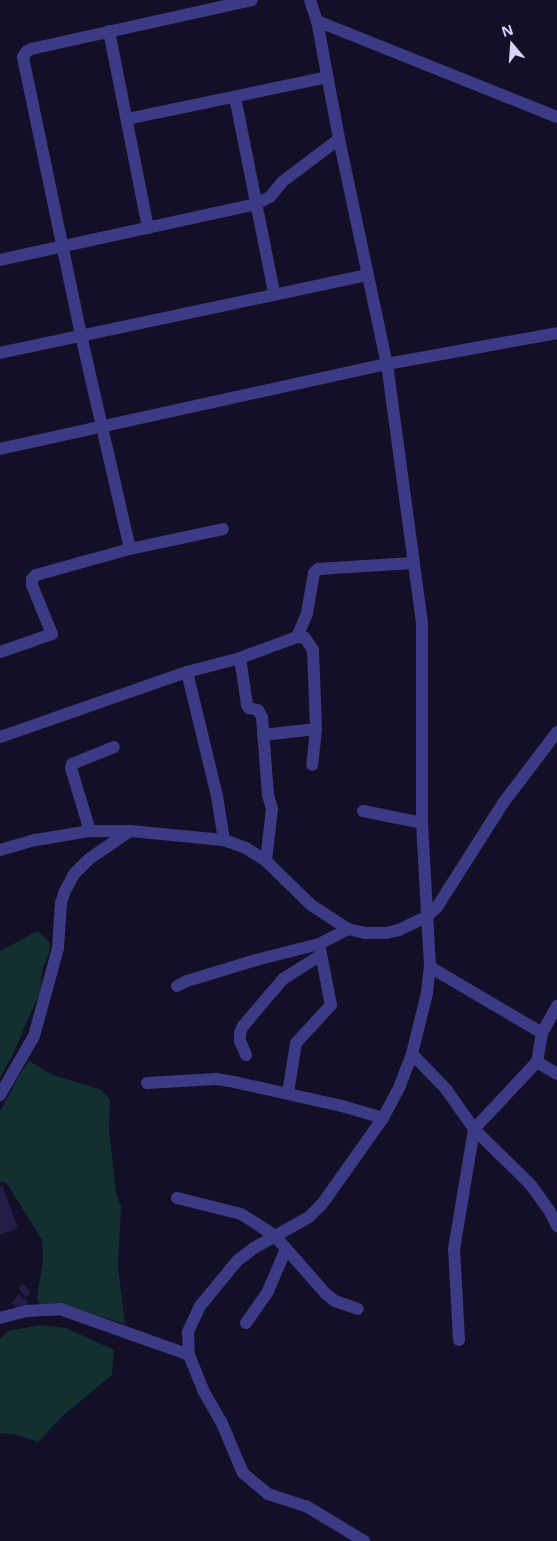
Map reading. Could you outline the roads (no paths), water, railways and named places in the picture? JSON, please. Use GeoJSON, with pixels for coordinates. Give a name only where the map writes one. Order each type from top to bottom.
{"type":"FeatureCollection","features":[{"type":"Feature","properties":{"kind":"street"},"geometry":{"type":"LineString","coordinates":[[130,549],[81,335],[23,57],[31,49],[252,0]]}},
{"type":"Feature","properties":{"kind":"street"},"geometry":{"type":"LineString","coordinates":[[310,0],[317,21],[339,138],[387,364],[422,623],[422,823],[430,967],[427,993],[412,1054],[400,1086],[383,1118],[322,1204],[309,1217],[275,1236],[237,1261],[200,1306],[188,1332],[189,1355],[204,1392],[221,1421],[243,1474],[268,1494],[306,1506],[364,1541]]}},
{"type":"Feature","properties":{"kind":"street"},"geometry":{"type":"LineString","coordinates":[[317,21],[557,118]]}},
{"type":"Feature","properties":{"kind":"street"},"geometry":{"type":"LineString","coordinates":[[109,31],[128,119],[148,228]]}},
{"type":"Feature","properties":{"kind":"street"},"geometry":{"type":"LineString","coordinates":[[128,119],[328,77]]}},
{"type":"Feature","properties":{"kind":"street"},"geometry":{"type":"LineString","coordinates":[[235,97],[274,293]]}},
{"type":"Feature","properties":{"kind":"street"},"geometry":{"type":"LineString","coordinates":[[0,260],[256,204],[270,197],[282,182],[339,138]]}},
{"type":"Feature","properties":{"kind":"street"},"geometry":{"type":"LineString","coordinates":[[0,353],[274,293],[368,275]]}},
{"type":"Feature","properties":{"kind":"street"},"geometry":{"type":"LineString","coordinates":[[0,449],[387,364],[557,333]]}},
{"type":"Feature","properties":{"kind":"street"},"geometry":{"type":"LineString","coordinates":[[0,652],[52,634],[32,585],[32,579],[36,575],[130,549],[223,528]]}},
{"type":"Feature","properties":{"kind":"street"},"geometry":{"type":"LineString","coordinates":[[297,637],[307,613],[314,573],[318,569],[413,563]]}},
{"type":"Feature","properties":{"kind":"street"},"geometry":{"type":"LineString","coordinates":[[0,737],[187,672],[240,658],[297,637],[305,638],[313,650],[316,730],[312,765]]}},
{"type":"Feature","properties":{"kind":"street"},"geometry":{"type":"LineString","coordinates":[[240,658],[247,706],[261,712],[268,795],[272,809],[266,860]]}},
{"type":"Feature","properties":{"kind":"street"},"geometry":{"type":"LineString","coordinates":[[187,672],[217,796],[224,840]]}},
{"type":"Feature","properties":{"kind":"street"},"geometry":{"type":"LineString","coordinates":[[263,735],[316,730]]}},
{"type":"Feature","properties":{"kind":"street"},"geometry":{"type":"LineString","coordinates":[[0,850],[36,840],[90,831],[130,831],[224,840],[246,848],[266,860],[311,905],[348,930],[366,933],[386,933],[399,930],[426,917],[437,907],[504,802],[557,732]]}},
{"type":"Feature","properties":{"kind":"street"},"geometry":{"type":"LineString","coordinates":[[90,831],[71,768],[72,764],[114,747]]}},
{"type":"Feature","properties":{"kind":"street"},"geometry":{"type":"LineString","coordinates":[[364,811],[422,823]]}},
{"type":"Feature","properties":{"kind":"street"},"geometry":{"type":"LineString","coordinates":[[0,1095],[34,1036],[58,948],[61,904],[65,891],[74,874],[89,859],[130,831]]}},
{"type":"Feature","properties":{"kind":"street"},"geometry":{"type":"LineString","coordinates":[[246,1055],[240,1041],[240,1033],[243,1026],[283,979],[348,930]]}},
{"type":"Feature","properties":{"kind":"street"},"geometry":{"type":"LineString","coordinates":[[177,986],[187,981],[256,960],[320,950]]}},
{"type":"Feature","properties":{"kind":"street"},"geometry":{"type":"LineString","coordinates":[[288,1093],[296,1043],[331,1005],[320,950]]}},
{"type":"Feature","properties":{"kind":"street"},"geometry":{"type":"LineString","coordinates":[[430,967],[542,1033]]}},
{"type":"Feature","properties":{"kind":"street"},"geometry":{"type":"LineString","coordinates":[[459,1340],[454,1249],[474,1129],[537,1062],[542,1033],[557,1006]]}},
{"type":"Feature","properties":{"kind":"street"},"geometry":{"type":"LineString","coordinates":[[412,1054],[446,1089],[474,1129],[530,1184],[550,1212],[557,1226]]}},
{"type":"Feature","properties":{"kind":"street"},"geometry":{"type":"LineString","coordinates":[[537,1062],[557,1074]]}},
{"type":"Feature","properties":{"kind":"street"},"geometry":{"type":"LineString","coordinates":[[147,1083],[216,1080],[288,1093],[383,1118]]}},
{"type":"Feature","properties":{"kind":"street"},"geometry":{"type":"LineString","coordinates":[[177,1198],[241,1214],[275,1236],[326,1294],[335,1301],[358,1309]]}},
{"type":"Feature","properties":{"kind":"street"},"geometry":{"type":"LineString","coordinates":[[246,1324],[268,1292],[286,1249]]}},
{"type":"Feature","properties":{"kind":"street"},"geometry":{"type":"LineString","coordinates":[[0,1318],[27,1311],[60,1308],[189,1355]]}}]}
